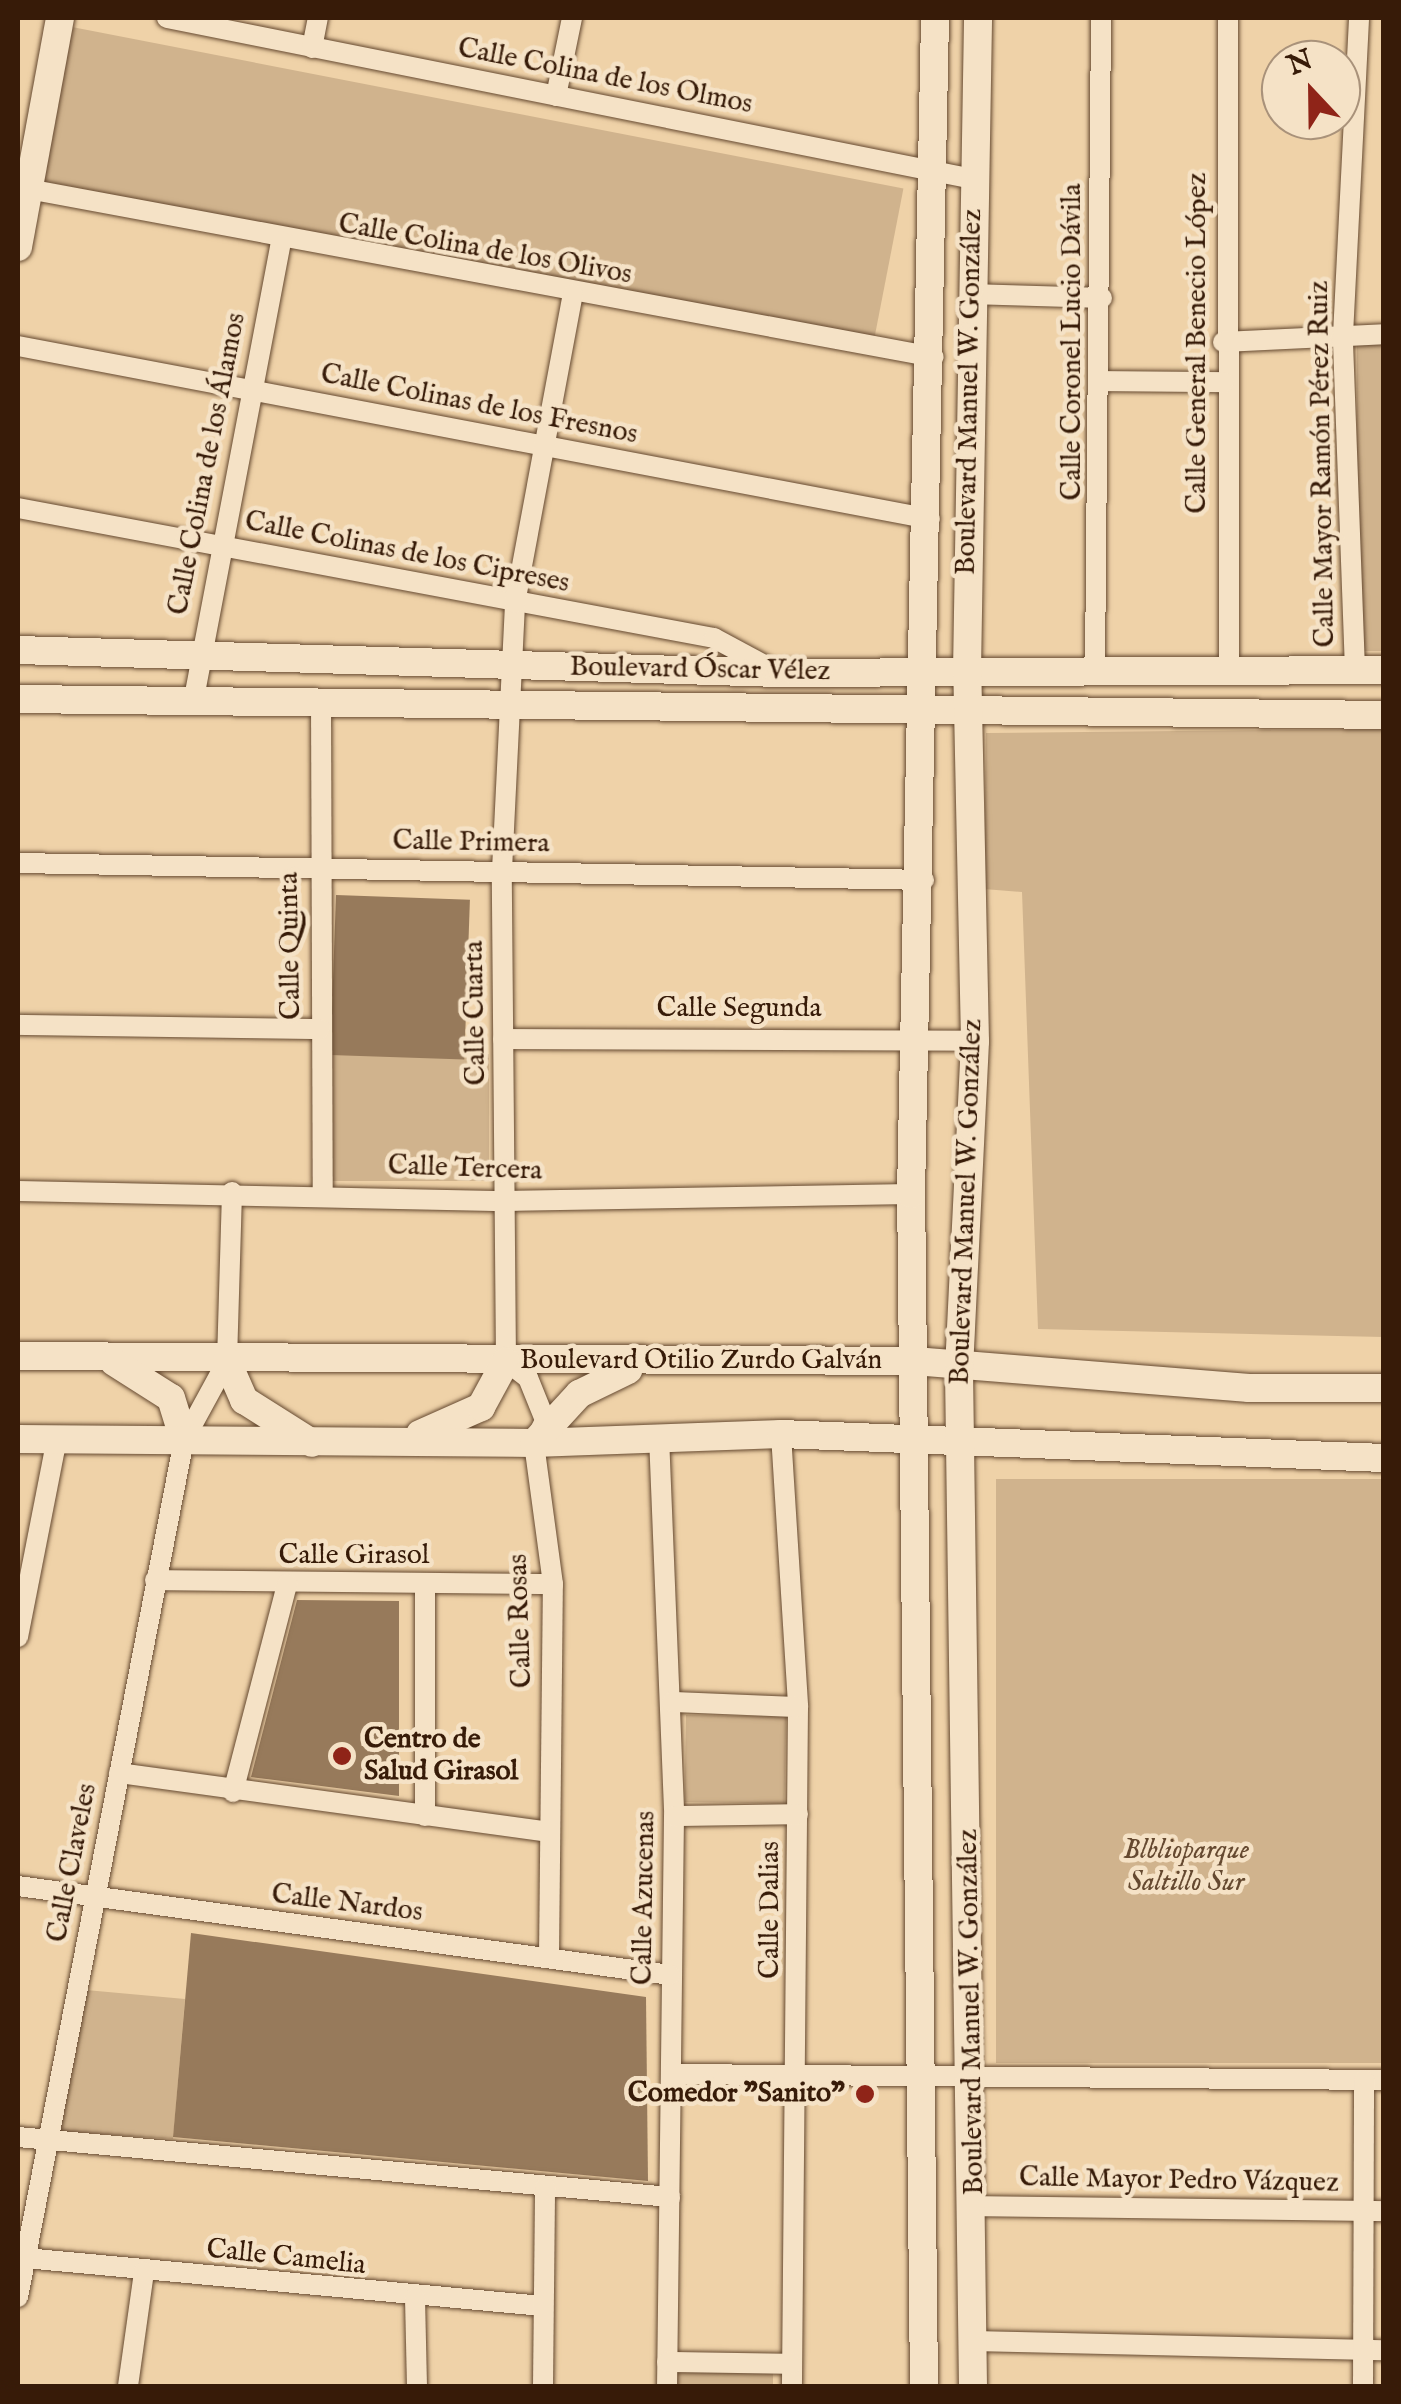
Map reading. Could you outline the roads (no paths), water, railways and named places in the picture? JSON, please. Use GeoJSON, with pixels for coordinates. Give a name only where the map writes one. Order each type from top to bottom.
{"type":"FeatureCollection","features":[{"type":"Feature","properties":{"kind":"street"},"geometry":{"type":"LineString","coordinates":[[18,247],[60,18]]}},
{"type":"Feature","properties":{"kind":"street","name":"Calle Colina de los Olmos"},"geometry":{"type":"LineString","coordinates":[[167,18],[972,179]]}},
{"type":"Feature","properties":{"kind":"street"},"geometry":{"type":"LineString","coordinates":[[312,48],[318,18]]}},
{"type":"Feature","properties":{"kind":"street"},"geometry":{"type":"LineString","coordinates":[[556,96],[572,18]]}},
{"type":"Feature","properties":{"kind":"street","name":"Boulevard Manuel W. González"},"geometry":{"type":"LineString","coordinates":[[924,2386],[926,2074],[911,1194],[924,880],[934,358],[935,18]]}},
{"type":"Feature","properties":{"kind":"street","name":"Boulevard Manuel W. González"},"geometry":{"type":"LineString","coordinates":[[972,2386],[975,2075],[959,1369],[975,1041],[966,671],[972,179],[978,18]]}},
{"type":"Feature","properties":{"kind":"street","name":"Calle Coronel Lucio Dávila"},"geometry":{"type":"LineString","coordinates":[[1095,668],[1102,381],[1101,18]]}},
{"type":"Feature","properties":{"kind":"street","name":"Calle General Benecio López"},"geometry":{"type":"LineString","coordinates":[[1228,18],[1223,342],[1228,668]]}},
{"type":"Feature","properties":{"kind":"street","name":"Calle Mayor Ramón Pérez Ruiz"},"geometry":{"type":"LineString","coordinates":[[1355,670],[1343,336],[1358,18]]}},
{"type":"Feature","properties":{"kind":"street","name":"Calle Colina de los Olivos"},"geometry":{"type":"LineString","coordinates":[[28,189],[281,241],[934,358]]}},
{"type":"Feature","properties":{"kind":"street","name":"Calle Colina de los Álamos"},"geometry":{"type":"LineString","coordinates":[[194,698],[218,545],[281,241]]}},
{"type":"Feature","properties":{"kind":"street","name":"Calle Cuarta"},"geometry":{"type":"LineString","coordinates":[[506,1361],[502,870],[509,665],[514,603],[574,294]]}},
{"type":"Feature","properties":{"kind":"street"},"geometry":{"type":"LineString","coordinates":[[971,294],[1102,298]]}},
{"type":"Feature","properties":{"kind":"street"},"geometry":{"type":"LineString","coordinates":[[1223,342],[1384,334]]}},
{"type":"Feature","properties":{"kind":"street","name":"Calle Colinas de los Fresnos"},"geometry":{"type":"LineString","coordinates":[[18,346],[930,519]]}},
{"type":"Feature","properties":{"kind":"street"},"geometry":{"type":"LineString","coordinates":[[1102,381],[1224,382]]}},
{"type":"Feature","properties":{"kind":"street","name":"Calle Colinas de los Cipreses"},"geometry":{"type":"LineString","coordinates":[[18,508],[714,638],[779,673]]}},
{"type":"Feature","properties":{"kind":"street","name":"Boulevard Óscar Vélez"},"geometry":{"type":"LineString","coordinates":[[18,650],[779,673],[1095,668],[1384,670]]}},
{"type":"Feature","properties":{"kind":"street","name":"Boulevard Óscar Vélez"},"geometry":{"type":"LineString","coordinates":[[18,699],[194,698],[1384,715]]}},
{"type":"Feature","properties":{"kind":"street","name":"Calle Quinta"},"geometry":{"type":"LineString","coordinates":[[321,700],[317,869],[323,1190]]}},
{"type":"Feature","properties":{"kind":"street","name":"Calle Primera"},"geometry":{"type":"LineString","coordinates":[[18,863],[924,880]]}},
{"type":"Feature","properties":{"kind":"street"},"geometry":{"type":"LineString","coordinates":[[18,1025],[320,1029]]}},
{"type":"Feature","properties":{"kind":"street","name":"Calle Segunda"},"geometry":{"type":"LineString","coordinates":[[503,1038],[917,1036],[975,1041]]}},
{"type":"Feature","properties":{"kind":"street","name":"Calle Tercera"},"geometry":{"type":"LineString","coordinates":[[18,1191],[323,1190],[506,1201],[911,1194]]}},
{"type":"Feature","properties":{"kind":"street"},"geometry":{"type":"LineString","coordinates":[[232,1192],[227,1361],[244,1400],[313,1444]]}},
{"type":"Feature","properties":{"kind":"street","name":"Boulevard Otilio Zurdo Galván"},"geometry":{"type":"LineString","coordinates":[[18,1356],[639,1365],[914,1361],[959,1369],[1384,1388]]}},
{"type":"Feature","properties":{"kind":"street"},"geometry":{"type":"LineString","coordinates":[[110,1360],[171,1398],[184,1440]]}},
{"type":"Feature","properties":{"kind":"street"},"geometry":{"type":"LineString","coordinates":[[184,1440],[227,1361]]}},
{"type":"Feature","properties":{"kind":"street"},"geometry":{"type":"LineString","coordinates":[[394,1442],[481,1406],[506,1361]]}},
{"type":"Feature","properties":{"kind":"street","name":"Calle Rosas"},"geometry":{"type":"LineString","coordinates":[[506,1361],[539,1402],[545,1420],[534,1443],[552,1584],[549,1958]]}},
{"type":"Feature","properties":{"kind":"street"},"geometry":{"type":"LineString","coordinates":[[534,1443],[579,1394],[639,1365]]}},
{"type":"Feature","properties":{"kind":"street"},"geometry":{"type":"LineString","coordinates":[[18,1438],[313,1444],[534,1443],[781,1434],[916,1442],[962,1438],[1384,1458]]}},
{"type":"Feature","properties":{"kind":"street","name":"Calle Dalias"},"geometry":{"type":"LineString","coordinates":[[781,1434],[798,1707],[798,2074],[792,2386]]}},
{"type":"Feature","properties":{"kind":"street","name":"Calle Azucenas"},"geometry":{"type":"LineString","coordinates":[[660,1436],[674,1816],[667,2386]]}},
{"type":"Feature","properties":{"kind":"street"},"geometry":{"type":"LineString","coordinates":[[18,1637],[57,1439]]}},
{"type":"Feature","properties":{"kind":"street","name":"Calle Claveles"},"geometry":{"type":"LineString","coordinates":[[18,2297],[42,2140],[95,1900],[184,1440]]}},
{"type":"Feature","properties":{"kind":"street","name":"Calle Girasol"},"geometry":{"type":"LineString","coordinates":[[156,1580],[552,1584]]}},
{"type":"Feature","properties":{"kind":"street"},"geometry":{"type":"LineString","coordinates":[[234,1792],[287,1584]]}},
{"type":"Feature","properties":{"kind":"street"},"geometry":{"type":"LineString","coordinates":[[425,1584],[425,1816]]}},
{"type":"Feature","properties":{"kind":"street"},"geometry":{"type":"LineString","coordinates":[[672,1702],[798,1707]]}},
{"type":"Feature","properties":{"kind":"street"},"geometry":{"type":"LineString","coordinates":[[119,1773],[234,1792],[549,1832]]}},
{"type":"Feature","properties":{"kind":"street"},"geometry":{"type":"LineString","coordinates":[[674,1816],[798,1814]]}},
{"type":"Feature","properties":{"kind":"street","name":"Calle Nardos"},"geometry":{"type":"LineString","coordinates":[[18,1886],[95,1900],[670,1974]]}},
{"type":"Feature","properties":{"kind":"street"},"geometry":{"type":"LineString","coordinates":[[671,2074],[1374,2080],[1374,2350],[1363,2386]]}},
{"type":"Feature","properties":{"kind":"street"},"geometry":{"type":"LineString","coordinates":[[18,2137],[670,2197]]}},
{"type":"Feature","properties":{"kind":"street"},"geometry":{"type":"LineString","coordinates":[[542,2386],[545,2186]]}},
{"type":"Feature","properties":{"kind":"street","name":"Calle Mayor Pedro Vázquez"},"geometry":{"type":"LineString","coordinates":[[974,2206],[1374,2211]]}},
{"type":"Feature","properties":{"kind":"street","name":"Calle Camelia"},"geometry":{"type":"LineString","coordinates":[[26,2258],[415,2298],[542,2306]]}},
{"type":"Feature","properties":{"kind":"street"},"geometry":{"type":"LineString","coordinates":[[128,2386],[144,2272]]}},
{"type":"Feature","properties":{"kind":"street"},"geometry":{"type":"LineString","coordinates":[[415,2298],[417,2386]]}},
{"type":"Feature","properties":{"kind":"street"},"geometry":{"type":"LineString","coordinates":[[972,2340],[1374,2350]]}},
{"type":"Feature","properties":{"kind":"street"},"geometry":{"type":"LineString","coordinates":[[667,2362],[792,2364]]}},
{"type":"Feature","properties":{"kind":"place","name":"Centro de Salud Girasol"},"geometry":{"type":"Point","coordinates":[342,1756]}},
{"type":"Feature","properties":{"kind":"place","name":"Comedor \"Sanito\""},"geometry":{"type":"Point","coordinates":[865,2094]}},
{"type":"Feature","properties":{"kind":"park label","name":"Blblioparque Saltillo Sur"},"geometry":{"type":"Point","coordinates":[1186,1867]}}]}
